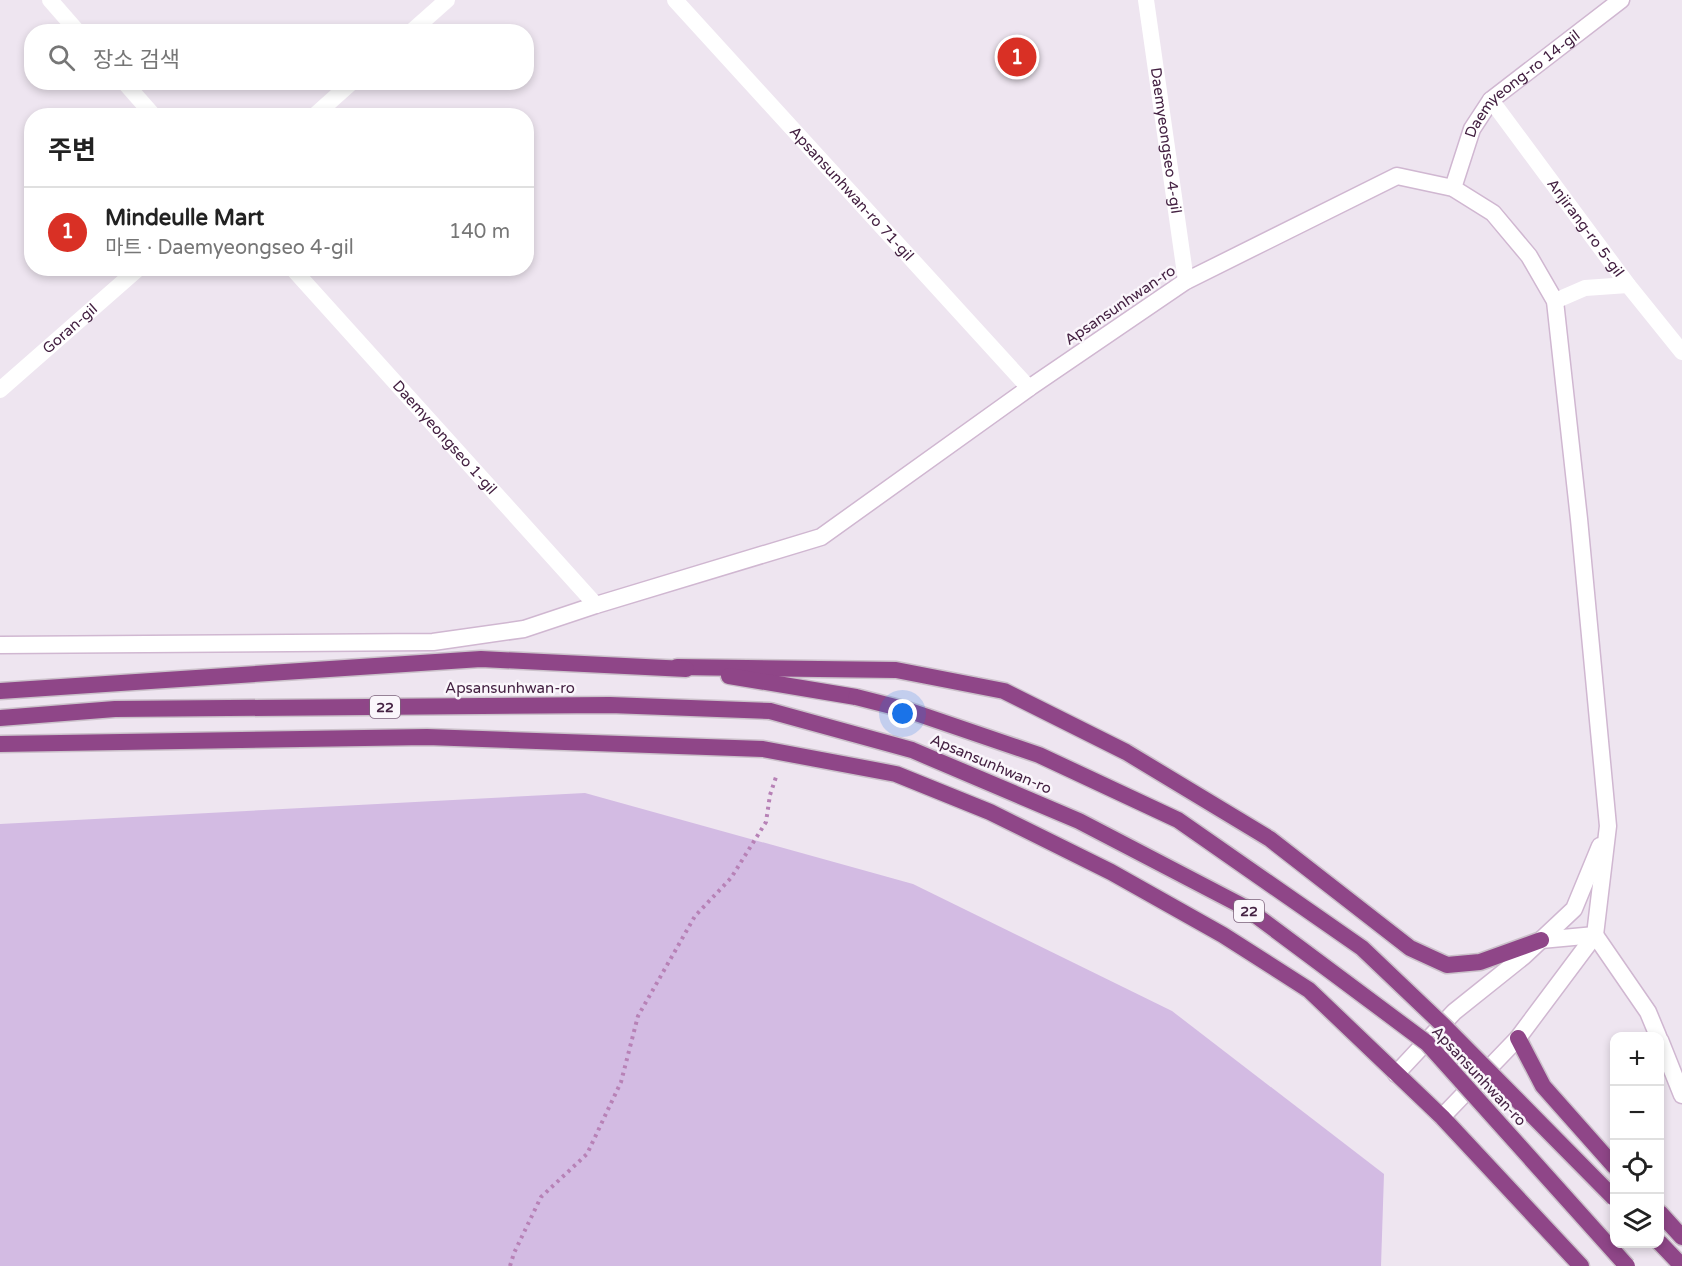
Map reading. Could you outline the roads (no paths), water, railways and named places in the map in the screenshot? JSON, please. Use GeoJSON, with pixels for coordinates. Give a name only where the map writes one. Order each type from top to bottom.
{"type":"FeatureCollection","features":[{"type":"Feature","properties":{"kind":"highway","name":"Apsansunhwan-ro"},"geometry":{"type":"LineString","coordinates":[[0,691],[481,659],[677,667],[856,698],[907,710],[1040,755],[1178,820],[1362,948],[1445,1027],[1610,1194]]}},
{"type":"Feature","properties":{"kind":"highway"},"geometry":{"type":"LineString","coordinates":[[677,667],[896,670],[1004,691],[1126,752],[1270,839],[1410,948],[1447,965],[1480,962],[1541,940]]}},
{"type":"Feature","properties":{"kind":"highway","name":"Apsansunhwan-ro"},"geometry":{"type":"LineString","coordinates":[[0,718],[127,709],[610,705],[770,711],[912,750],[1079,821],[1246,908],[1427,1043],[1628,1266]]}},
{"type":"Feature","properties":{"kind":"highway"},"geometry":{"type":"LineString","coordinates":[[0,744],[427,737],[763,749],[896,774],[990,812],[1111,872],[1223,935],[1309,990],[1442,1117],[1581,1266]]}},
{"type":"Feature","properties":{"kind":"highway"},"geometry":{"type":"LineString","coordinates":[[1518,1038],[1543,1086],[1610,1161]]}},
{"type":"Feature","properties":{"kind":"highway"},"geometry":{"type":"LineString","coordinates":[[1664,1219],[1682,1237]]}},
{"type":"Feature","properties":{"kind":"highway"},"geometry":{"type":"LineString","coordinates":[[1664,1248],[1682,1266]]}},
{"type":"Feature","properties":{"kind":"main road"},"geometry":{"type":"LineString","coordinates":[[50,0],[71,24]]}},
{"type":"Feature","properties":{"kind":"main road","name":"Apsansunhwan-ro 71-gil"},"geometry":{"type":"LineString","coordinates":[[675,0],[1029,388]]}},
{"type":"Feature","properties":{"kind":"main road","name":"Daemyeongseo 4-gil"},"geometry":{"type":"LineString","coordinates":[[1146,0],[1186,281]]}},
{"type":"Feature","properties":{"kind":"main road","name":"Daemyeong-ro 14-gil"},"geometry":{"type":"LineString","coordinates":[[1453,188],[1472,129],[1491,100],[1621,0]]}},
{"type":"Feature","properties":{"kind":"main road"},"geometry":{"type":"LineString","coordinates":[[420,24],[444,1]]}},
{"type":"Feature","properties":{"kind":"main road"},"geometry":{"type":"LineString","coordinates":[[131,90],[147,108]]}},
{"type":"Feature","properties":{"kind":"main road"},"geometry":{"type":"LineString","coordinates":[[324,108],[343,90]]}},
{"type":"Feature","properties":{"kind":"main road","name":"Anjirang-ro 5-gil"},"geometry":{"type":"LineString","coordinates":[[1491,100],[1628,285],[1682,352]]}},
{"type":"Feature","properties":{"kind":"main road","name":"Apsansunhwan-ro"},"geometry":{"type":"LineString","coordinates":[[0,645],[433,642],[524,629],[821,537],[1029,388],[1186,281],[1397,176],[1453,188],[1493,213],[1529,256],[1555,300]]}},
{"type":"Feature","properties":{"kind":"main road","name":"Goran-gil"},"geometry":{"type":"LineString","coordinates":[[0,390],[130,276]]}},
{"type":"Feature","properties":{"kind":"main road","name":"Daemyeongseo 1-gil"},"geometry":{"type":"LineString","coordinates":[[299,276],[597,605]]}},
{"type":"Feature","properties":{"kind":"main road"},"geometry":{"type":"LineString","coordinates":[[1442,1117],[1518,1038],[1595,935],[1608,826],[1579,519],[1555,300],[1585,288],[1628,285]]}},
{"type":"Feature","properties":{"kind":"main road"},"geometry":{"type":"LineString","coordinates":[[1396,1074],[1454,1012],[1524,956],[1574,909],[1608,826]]}},
{"type":"Feature","properties":{"kind":"main road"},"geometry":{"type":"LineString","coordinates":[[1541,940],[1595,935]]}},
{"type":"Feature","properties":{"kind":"main road"},"geometry":{"type":"LineString","coordinates":[[1595,935],[1648,1012],[1656,1032]]}},
{"type":"Feature","properties":{"kind":"main road"},"geometry":{"type":"LineString","coordinates":[[1664,1050],[1682,1095]]}},
{"type":"Feature","properties":{"kind":"place","name":"Mindeulle Mart"},"geometry":{"type":"Point","coordinates":[1017,57]}}]}
